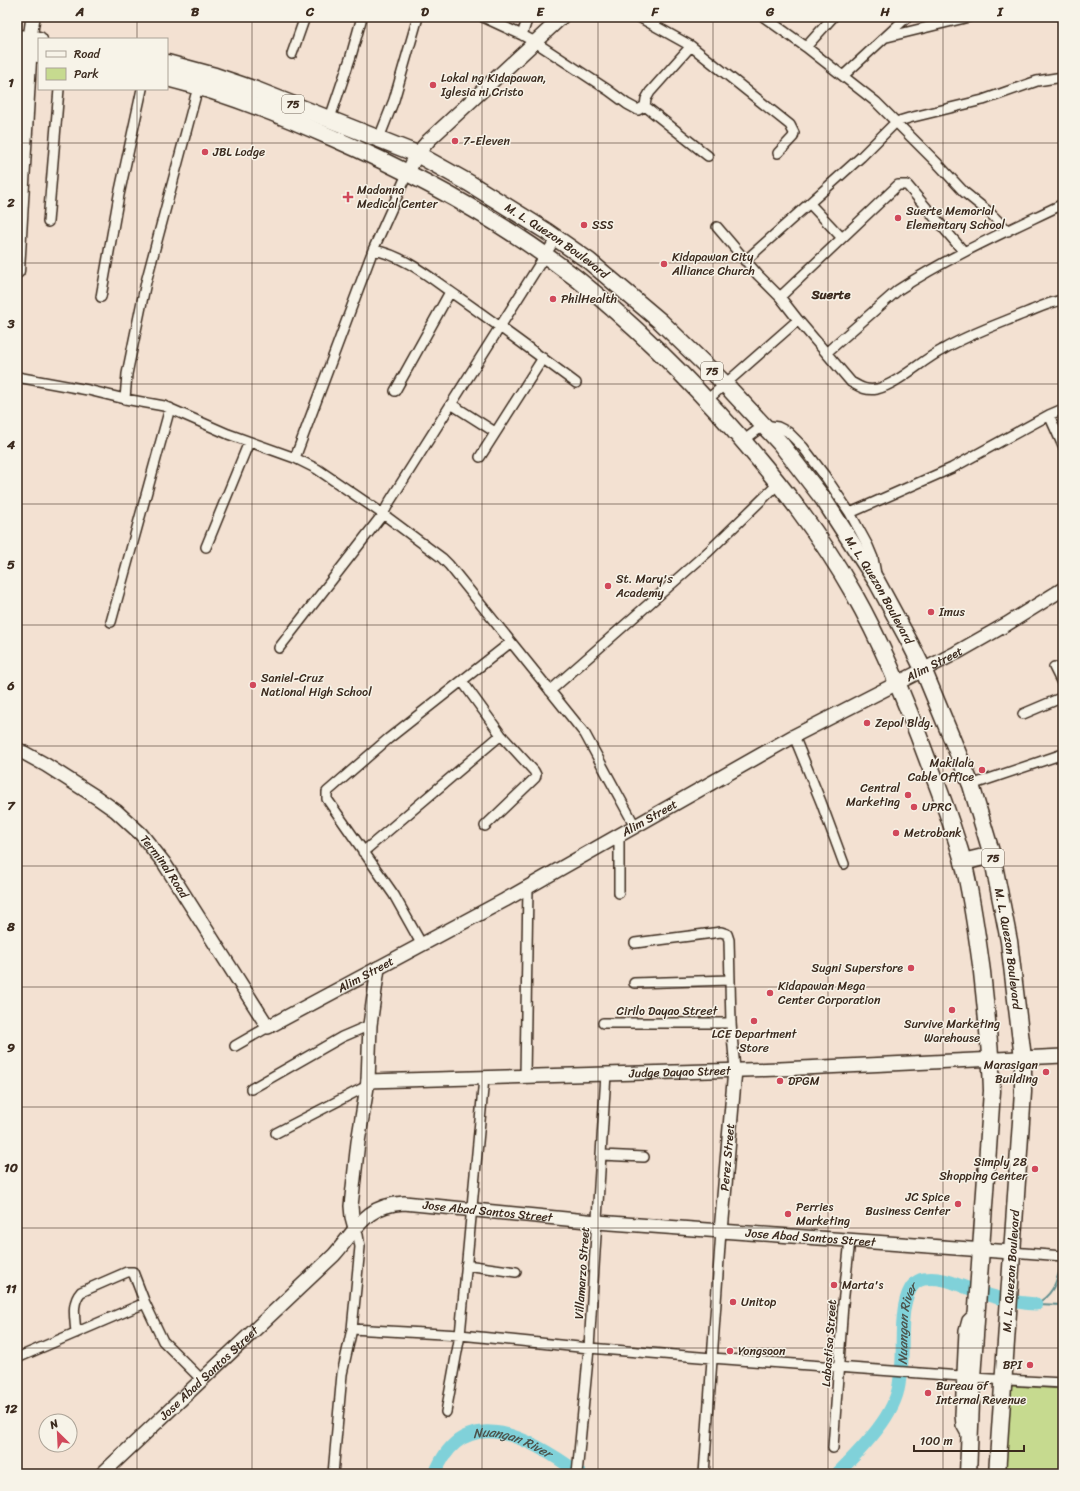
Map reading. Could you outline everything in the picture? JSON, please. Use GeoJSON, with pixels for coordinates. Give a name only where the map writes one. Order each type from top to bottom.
{"type":"FeatureCollection","features":[{"type":"Feature","properties":{"kind":"highway","name":"M. L. Quezon Boulevard"},"geometry":{"type":"LineString","coordinates":[[170,71],[256,90],[330,118],[417,154],[469,183],[556,238],[589,261],[660,321],[725,384],[764,425],[824,500],[877,582],[923,669],[970,785],[992,854],[1009,941],[1023,1058],[1021,1127],[1011,1252],[997,1474]]}},
{"type":"Feature","properties":{"kind":"highway","name":"M. L. Quezon Boulevard"},"geometry":{"type":"LineString","coordinates":[[170,71],[198,87],[283,117],[371,154],[408,172],[464,204],[545,256],[575,278],[607,304],[707,400],[779,483],[802,513],[826,548],[855,596],[898,682],[942,799],[963,862],[979,946],[991,1060],[990,1126],[977,1308],[966,1377],[970,1441],[968,1474]]}},
{"type":"Feature","properties":{"kind":"highway"},"geometry":{"type":"LineString","coordinates":[[963,862],[992,854]]}},
{"type":"Feature","properties":{"kind":"main road"},"geometry":{"type":"LineString","coordinates":[[17,271],[21,147],[29,46]]}},
{"type":"Feature","properties":{"kind":"street"},"geometry":{"type":"LineString","coordinates":[[29,46],[33,17]]}},
{"type":"Feature","properties":{"kind":"street"},"geometry":{"type":"LineString","coordinates":[[292,54],[305,17]]}},
{"type":"Feature","properties":{"kind":"street"},"geometry":{"type":"LineString","coordinates":[[330,118],[351,56],[362,17]]}},
{"type":"Feature","properties":{"kind":"street"},"geometry":{"type":"LineString","coordinates":[[379,138],[394,100],[418,17]]}},
{"type":"Feature","properties":{"kind":"street"},"geometry":{"type":"LineString","coordinates":[[483,17],[535,42],[635,109],[641,109],[645,106],[650,92],[691,46]]}},
{"type":"Feature","properties":{"kind":"street"},"geometry":{"type":"LineString","coordinates":[[522,35],[528,17]]}},
{"type":"Feature","properties":{"kind":"street"},"geometry":{"type":"LineString","coordinates":[[295,458],[372,250],[417,154],[429,140],[562,17]]}},
{"type":"Feature","properties":{"kind":"street"},"geometry":{"type":"LineString","coordinates":[[639,17],[691,46],[790,125],[794,133],[793,137],[778,153]]}},
{"type":"Feature","properties":{"kind":"street"},"geometry":{"type":"LineString","coordinates":[[764,17],[806,47],[876,102],[964,192],[990,213],[1008,231]]}},
{"type":"Feature","properties":{"kind":"street"},"geometry":{"type":"LineString","coordinates":[[806,47],[833,17]]}},
{"type":"Feature","properties":{"kind":"street"},"geometry":{"type":"LineString","coordinates":[[843,76],[907,17]]}},
{"type":"Feature","properties":{"kind":"street"},"geometry":{"type":"LineString","coordinates":[[885,37],[969,17]]}},
{"type":"Feature","properties":{"kind":"street"},"geometry":{"type":"LineString","coordinates":[[745,261],[810,204],[896,122],[983,100],[1037,81],[1063,77]]}},
{"type":"Feature","properties":{"kind":"street"},"geometry":{"type":"LineString","coordinates":[[125,400],[127,374],[146,282],[198,87]]}},
{"type":"Feature","properties":{"kind":"street"},"geometry":{"type":"LineString","coordinates":[[48,222],[60,90]]}},
{"type":"Feature","properties":{"kind":"street"},"geometry":{"type":"LineString","coordinates":[[100,297],[142,90]]}},
{"type":"Feature","properties":{"kind":"street"},"geometry":{"type":"LineString","coordinates":[[645,106],[708,156]]}},
{"type":"Feature","properties":{"kind":"street"},"geometry":{"type":"LineString","coordinates":[[780,297],[898,186],[907,185],[964,252]]}},
{"type":"Feature","properties":{"kind":"street"},"geometry":{"type":"LineString","coordinates":[[810,204],[842,238]]}},
{"type":"Feature","properties":{"kind":"street"},"geometry":{"type":"LineString","coordinates":[[826,353],[898,290],[964,252],[1063,204]]}},
{"type":"Feature","properties":{"kind":"street"},"geometry":{"type":"LineString","coordinates":[[717,227],[745,261],[780,297],[851,382],[860,388],[869,390],[878,388],[897,379],[932,356],[962,340],[1012,318],[1063,300]]}},
{"type":"Feature","properties":{"kind":"street"},"geometry":{"type":"LineString","coordinates":[[279,648],[383,514],[556,238]]}},
{"type":"Feature","properties":{"kind":"street"},"geometry":{"type":"LineString","coordinates":[[372,250],[386,253],[407,263],[500,326],[576,383]]}},
{"type":"Feature","properties":{"kind":"street"},"geometry":{"type":"LineString","coordinates":[[395,391],[450,292]]}},
{"type":"Feature","properties":{"kind":"street"},"geometry":{"type":"LineString","coordinates":[[707,400],[798,320]]}},
{"type":"Feature","properties":{"kind":"street"},"geometry":{"type":"LineString","coordinates":[[480,457],[543,358]]}},
{"type":"Feature","properties":{"kind":"street"},"geometry":{"type":"LineString","coordinates":[[17,377],[88,390],[125,400],[145,402],[170,408],[228,434],[295,458],[317,469],[383,514],[449,565],[550,690],[585,734],[635,826]]}},
{"type":"Feature","properties":{"kind":"street"},"geometry":{"type":"LineString","coordinates":[[451,404],[496,432]]}},
{"type":"Feature","properties":{"kind":"street"},"geometry":{"type":"LineString","coordinates":[[111,622],[170,408]]}},
{"type":"Feature","properties":{"kind":"street"},"geometry":{"type":"LineString","coordinates":[[850,514],[952,468],[1049,415],[1063,409]]}},
{"type":"Feature","properties":{"kind":"street"},"geometry":{"type":"LineString","coordinates":[[1049,415],[1063,446]]}},
{"type":"Feature","properties":{"kind":"street"},"geometry":{"type":"LineString","coordinates":[[743,441],[764,425],[778,427],[788,432],[795,439],[825,476],[850,514],[873,558],[877,582]]}},
{"type":"Feature","properties":{"kind":"street"},"geometry":{"type":"LineString","coordinates":[[206,547],[249,442]]}},
{"type":"Feature","properties":{"kind":"street"},"geometry":{"type":"LineString","coordinates":[[550,690],[709,551],[779,483]]}},
{"type":"Feature","properties":{"kind":"street","name":"Alim Street"},"geometry":{"type":"LineString","coordinates":[[235,1046],[528,887],[794,736],[1007,624],[1063,589]]}},
{"type":"Feature","properties":{"kind":"street"},"geometry":{"type":"LineString","coordinates":[[422,945],[394,895],[327,799],[327,792],[388,740],[511,642]]}},
{"type":"Feature","properties":{"kind":"street"},"geometry":{"type":"LineString","coordinates":[[1054,667],[1063,685]]}},
{"type":"Feature","properties":{"kind":"street"},"geometry":{"type":"LineString","coordinates":[[462,681],[501,735],[536,775],[535,778],[485,826]]}},
{"type":"Feature","properties":{"kind":"street"},"geometry":{"type":"LineString","coordinates":[[1023,714],[1063,697]]}},
{"type":"Feature","properties":{"kind":"street"},"geometry":{"type":"LineString","coordinates":[[363,852],[501,735]]}},
{"type":"Feature","properties":{"kind":"street"},"geometry":{"type":"LineString","coordinates":[[794,736],[822,802],[844,864]]}},
{"type":"Feature","properties":{"kind":"street","name":"Terminal Road"},"geometry":{"type":"LineString","coordinates":[[17,749],[46,765],[116,810],[141,834],[164,863],[268,1027]]}},
{"type":"Feature","properties":{"kind":"street"},"geometry":{"type":"LineString","coordinates":[[970,785],[1063,754]]}},
{"type":"Feature","properties":{"kind":"street"},"geometry":{"type":"LineString","coordinates":[[619,835],[619,893]]}},
{"type":"Feature","properties":{"kind":"street"},"geometry":{"type":"LineString","coordinates":[[525,1077],[528,887]]}},
{"type":"Feature","properties":{"kind":"street","name":"Perez Street"},"geometry":{"type":"LineString","coordinates":[[635,943],[721,932],[726,933],[729,940],[731,1023],[735,1070],[721,1231],[704,1474]]}},
{"type":"Feature","properties":{"kind":"street"},"geometry":{"type":"LineString","coordinates":[[333,1474],[342,1374],[352,1329],[360,1247],[352,1217],[351,1206],[358,1142],[367,1083],[370,1025],[378,968]]}},
{"type":"Feature","properties":{"kind":"street"},"geometry":{"type":"LineString","coordinates":[[634,983],[730,980]]}},
{"type":"Feature","properties":{"kind":"street","name":"Cirilo Dayao Street"},"geometry":{"type":"LineString","coordinates":[[603,1024],[731,1023]]}},
{"type":"Feature","properties":{"kind":"street"},"geometry":{"type":"LineString","coordinates":[[251,1089],[352,1032],[370,1025]]}},
{"type":"Feature","properties":{"kind":"street","name":"Judge Dayao Street"},"geometry":{"type":"LineString","coordinates":[[367,1083],[735,1070],[1063,1056]]}},
{"type":"Feature","properties":{"kind":"street","name":"Villamarzo Street"},"geometry":{"type":"LineString","coordinates":[[577,1474],[589,1348],[606,1074]]}},
{"type":"Feature","properties":{"kind":"street"},"geometry":{"type":"LineString","coordinates":[[446,1412],[460,1336],[484,1078]]}},
{"type":"Feature","properties":{"kind":"street"},"geometry":{"type":"LineString","coordinates":[[276,1133],[367,1083]]}},
{"type":"Feature","properties":{"kind":"street"},"geometry":{"type":"LineString","coordinates":[[601,1155],[644,1157]]}},
{"type":"Feature","properties":{"kind":"street","name":"Jose Abad Santos Street"},"geometry":{"type":"LineString","coordinates":[[102,1474],[334,1255],[363,1220],[374,1211],[391,1204],[404,1203],[597,1222],[1011,1252]]}},
{"type":"Feature","properties":{"kind":"street","name":"Labastisa Street"},"geometry":{"type":"LineString","coordinates":[[833,1448],[838,1368],[850,1240]]}},
{"type":"Feature","properties":{"kind":"street"},"geometry":{"type":"LineString","coordinates":[[1011,1252],[1059,1256]]}},
{"type":"Feature","properties":{"kind":"street"},"geometry":{"type":"LineString","coordinates":[[466,1265],[516,1272]]}},
{"type":"Feature","properties":{"kind":"street"},"geometry":{"type":"LineString","coordinates":[[76,1333],[74,1303],[76,1297],[81,1292],[131,1271],[134,1274],[145,1303],[164,1341],[201,1379]]}},
{"type":"Feature","properties":{"kind":"street"},"geometry":{"type":"LineString","coordinates":[[17,1358],[145,1303]]}},
{"type":"Feature","properties":{"kind":"street"},"geometry":{"type":"LineString","coordinates":[[352,1329],[460,1336],[838,1368],[1063,1383]]}},
{"type":"Feature","properties":{"kind":"green space"},"geometry":{"type":"Polygon","coordinates":[[[1011,1386],[1063,1389],[1063,1474],[1004,1474],[1011,1386]]]}},
{"type":"Feature","properties":{"kind":"waterway"},"geometry":{"type":"LineString","coordinates":[[1036,1304],[1043,1300],[1051,1291],[1057,1280],[1063,1260]]}},
{"type":"Feature","properties":{"kind":"waterway","name":"Nuangan River"},"geometry":{"type":"LineString","coordinates":[[837,1474],[883,1422],[896,1397],[902,1365],[903,1325],[906,1300],[910,1290],[916,1283],[924,1279],[931,1278],[945,1280],[998,1298],[1021,1303],[1036,1304]]}},
{"type":"Feature","properties":{"kind":"waterway","name":"Nuangan River"},"geometry":{"type":"LineString","coordinates":[[1037,1304],[1063,1305]]}},
{"type":"Feature","properties":{"kind":"waterway","name":"Nuangan River"},"geometry":{"type":"LineString","coordinates":[[435,1474],[448,1451],[464,1437],[482,1432],[502,1433],[522,1439],[562,1461],[580,1474]]}},
{"type":"Feature","properties":{"kind":"place","name":"Lokal ng Kidapawan, Iglesia ni Cristo"},"geometry":{"type":"Point","coordinates":[433,85]}},
{"type":"Feature","properties":{"kind":"place","name":"7-Eleven"},"geometry":{"type":"Point","coordinates":[455,141]}},
{"type":"Feature","properties":{"kind":"place","name":"JBL Lodge"},"geometry":{"type":"Point","coordinates":[205,152]}},
{"type":"Feature","properties":{"kind":"place","name":"Madonna Medical Center"},"geometry":{"type":"Point","coordinates":[348,197]}},
{"type":"Feature","properties":{"kind":"place","name":"Suerte Memorial Elementary School"},"geometry":{"type":"Point","coordinates":[898,218]}},
{"type":"Feature","properties":{"kind":"place","name":"SSS"},"geometry":{"type":"Point","coordinates":[584,225]}},
{"type":"Feature","properties":{"kind":"place","name":"Kidapawan City Alliance Church"},"geometry":{"type":"Point","coordinates":[664,264]}},
{"type":"Feature","properties":{"kind":"place","name":"PhilHealth"},"geometry":{"type":"Point","coordinates":[553,299]}},
{"type":"Feature","properties":{"kind":"place","name":"St. Mary's Academy"},"geometry":{"type":"Point","coordinates":[608,586]}},
{"type":"Feature","properties":{"kind":"place","name":"Imus"},"geometry":{"type":"Point","coordinates":[931,612]}},
{"type":"Feature","properties":{"kind":"place","name":"Saniel-Cruz National High School"},"geometry":{"type":"Point","coordinates":[253,685]}},
{"type":"Feature","properties":{"kind":"place","name":"Zepol Bldg."},"geometry":{"type":"Point","coordinates":[867,723]}},
{"type":"Feature","properties":{"kind":"place","name":"Makilala Cable Office"},"geometry":{"type":"Point","coordinates":[982,770]}},
{"type":"Feature","properties":{"kind":"place","name":"Central Marketing"},"geometry":{"type":"Point","coordinates":[908,795]}},
{"type":"Feature","properties":{"kind":"place","name":"UPRC"},"geometry":{"type":"Point","coordinates":[914,807]}},
{"type":"Feature","properties":{"kind":"place","name":"Metrobank"},"geometry":{"type":"Point","coordinates":[896,833]}},
{"type":"Feature","properties":{"kind":"place","name":"Sugni Superstore"},"geometry":{"type":"Point","coordinates":[911,968]}},
{"type":"Feature","properties":{"kind":"place","name":"Kidapawan Mega Center Corporation"},"geometry":{"type":"Point","coordinates":[770,993]}},
{"type":"Feature","properties":{"kind":"place","name":"Survive Marketing Warehouse"},"geometry":{"type":"Point","coordinates":[952,1010]}},
{"type":"Feature","properties":{"kind":"place","name":"LCE Department Store"},"geometry":{"type":"Point","coordinates":[754,1021]}},
{"type":"Feature","properties":{"kind":"place","name":"Marasigan Building"},"geometry":{"type":"Point","coordinates":[1046,1072]}},
{"type":"Feature","properties":{"kind":"place","name":"DPGM"},"geometry":{"type":"Point","coordinates":[780,1081]}},
{"type":"Feature","properties":{"kind":"place","name":"Simply 28 Shopping Center"},"geometry":{"type":"Point","coordinates":[1035,1169]}},
{"type":"Feature","properties":{"kind":"place","name":"JC Spice Business Center"},"geometry":{"type":"Point","coordinates":[958,1204]}},
{"type":"Feature","properties":{"kind":"place","name":"Perries Marketing"},"geometry":{"type":"Point","coordinates":[788,1214]}},
{"type":"Feature","properties":{"kind":"place","name":"Marta's"},"geometry":{"type":"Point","coordinates":[834,1285]}},
{"type":"Feature","properties":{"kind":"place","name":"Unitop"},"geometry":{"type":"Point","coordinates":[733,1302]}},
{"type":"Feature","properties":{"kind":"place","name":"Yongsoon"},"geometry":{"type":"Point","coordinates":[730,1351]}},
{"type":"Feature","properties":{"kind":"place","name":"BPI"},"geometry":{"type":"Point","coordinates":[1030,1365]}},
{"type":"Feature","properties":{"kind":"place","name":"Bureau of Internal Revenue"},"geometry":{"type":"Point","coordinates":[928,1393]}},
{"type":"Feature","properties":{"kind":"district","name":"Suerte"},"geometry":{"type":"Point","coordinates":[831,294]}}]}
